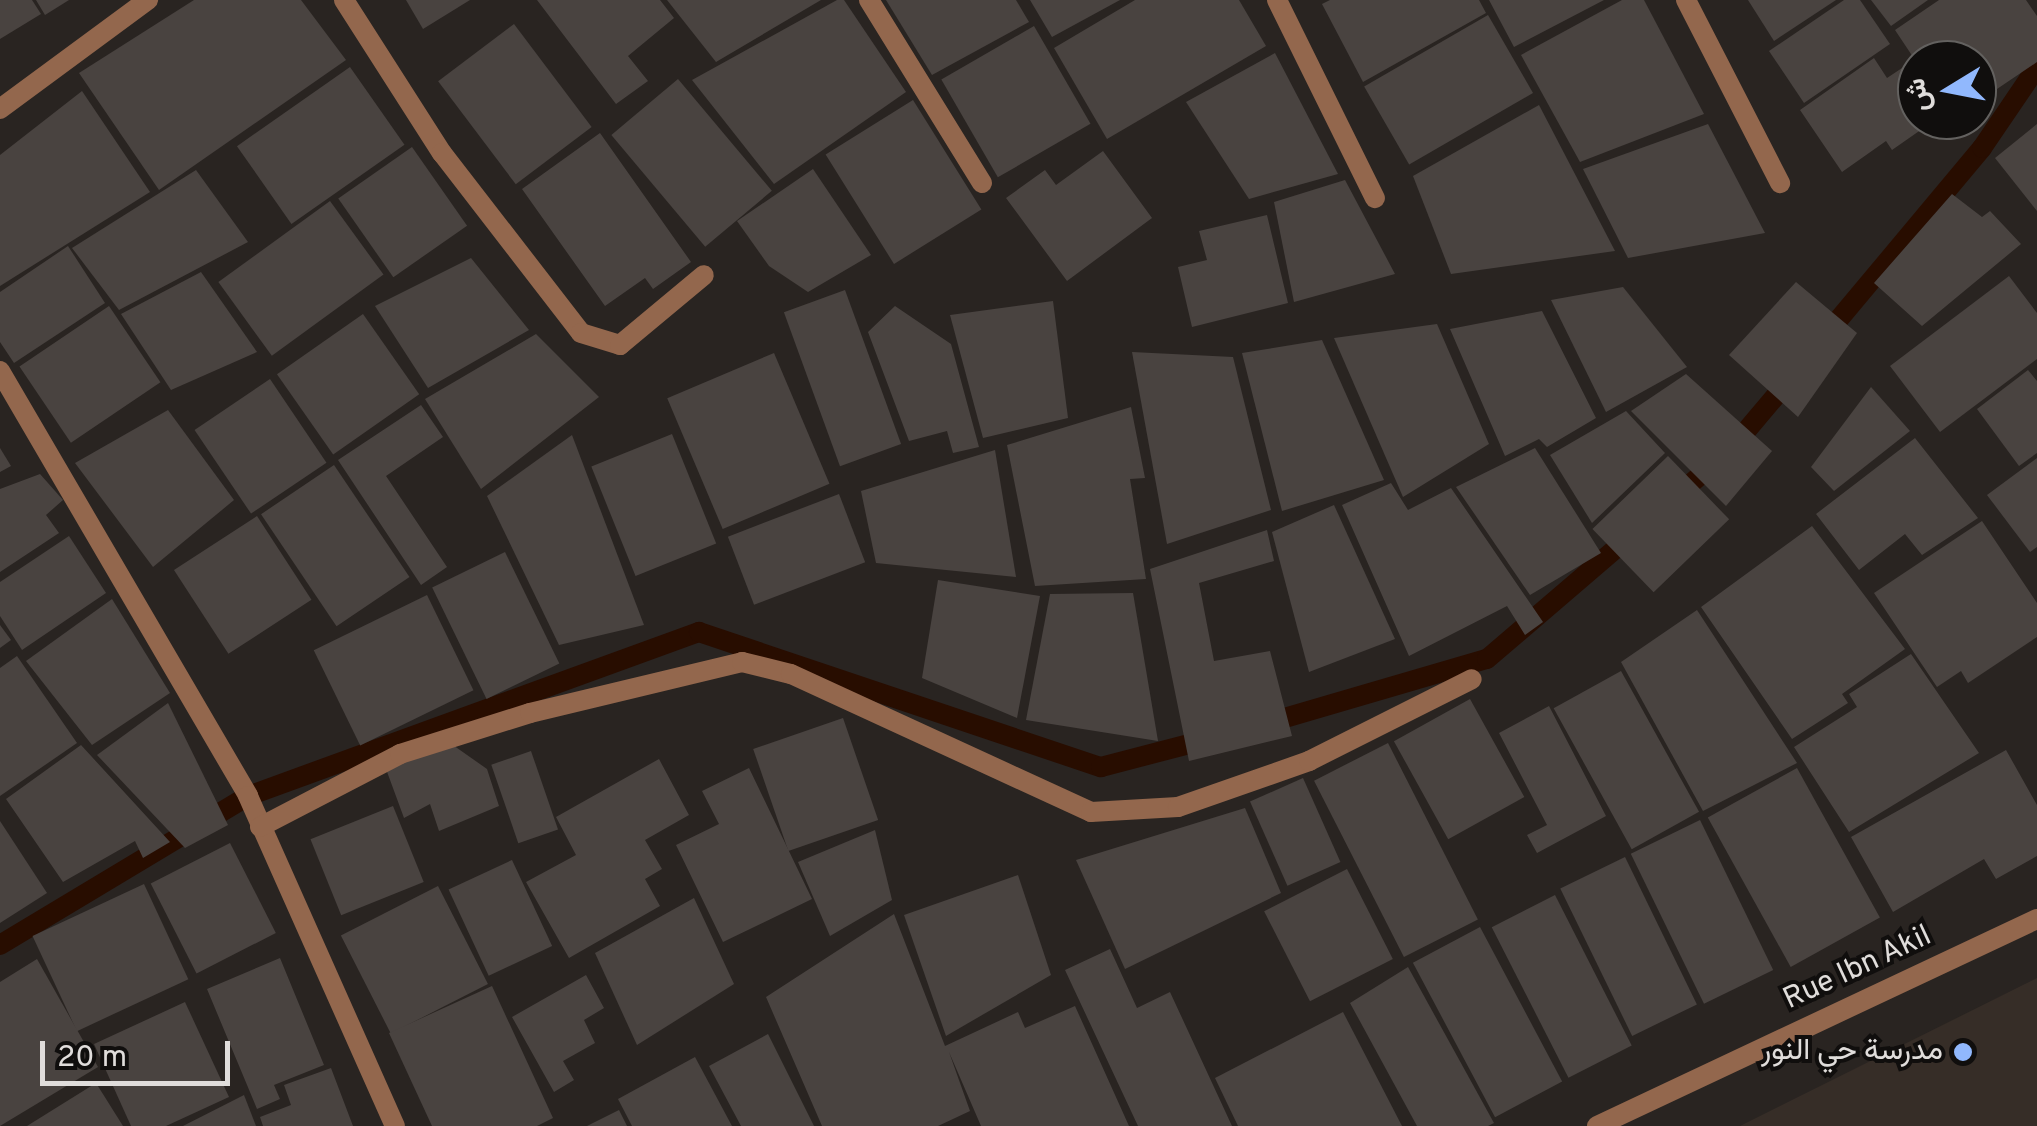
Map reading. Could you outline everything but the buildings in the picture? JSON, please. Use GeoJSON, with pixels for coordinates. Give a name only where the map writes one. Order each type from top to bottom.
{"type":"FeatureCollection","features":[{"type":"Feature","properties":{"kind":"street"},"geometry":{"type":"LineString","coordinates":[[0,110],[148,0]]}},
{"type":"Feature","properties":{"kind":"street"},"geometry":{"type":"LineString","coordinates":[[344,0],[442,153],[580,333],[620,345],[704,275]]}},
{"type":"Feature","properties":{"kind":"street"},"geometry":{"type":"LineString","coordinates":[[868,0],[982,183]]}},
{"type":"Feature","properties":{"kind":"street"},"geometry":{"type":"LineString","coordinates":[[1277,0],[1375,198]]}},
{"type":"Feature","properties":{"kind":"street"},"geometry":{"type":"LineString","coordinates":[[1686,0],[1780,183]]}},
{"type":"Feature","properties":{"kind":"street"},"geometry":{"type":"LineString","coordinates":[[0,371],[260,827],[395,1126]]}},
{"type":"Feature","properties":{"kind":"street"},"geometry":{"type":"LineString","coordinates":[[260,827],[400,754],[530,713],[742,662],[790,674],[1091,812],[1178,807],[1309,761],[1472,679]]}},
{"type":"Feature","properties":{"kind":"street","name":"Rue Ibn Akil"},"geometry":{"type":"LineString","coordinates":[[1597,1126],[2037,919]]}},
{"type":"Feature","properties":{"kind":"shaded area","name":"مدرسة حي النور"},"geometry":{"type":"Polygon","coordinates":[[[2037,978],[2037,1126],[1740,1126],[2037,978]]]}},
{"type":"Feature","properties":{"kind":"waterway"},"geometry":{"type":"LineString","coordinates":[[1824,337],[1982,148],[2037,67]]}},
{"type":"Feature","properties":{"kind":"waterway"},"geometry":{"type":"LineString","coordinates":[[1675,497],[1730,450],[1790,379]]}},
{"type":"Feature","properties":{"kind":"waterway"},"geometry":{"type":"LineString","coordinates":[[1264,724],[1487,659],[1634,533]]}},
{"type":"Feature","properties":{"kind":"waterway"},"geometry":{"type":"LineString","coordinates":[[0,945],[248,796],[699,632],[1101,767],[1212,738]]}},
{"type":"Feature","properties":{"kind":"place","name":"مدرسة حي النور"},"geometry":{"type":"Point","coordinates":[1963,1052]}}]}
